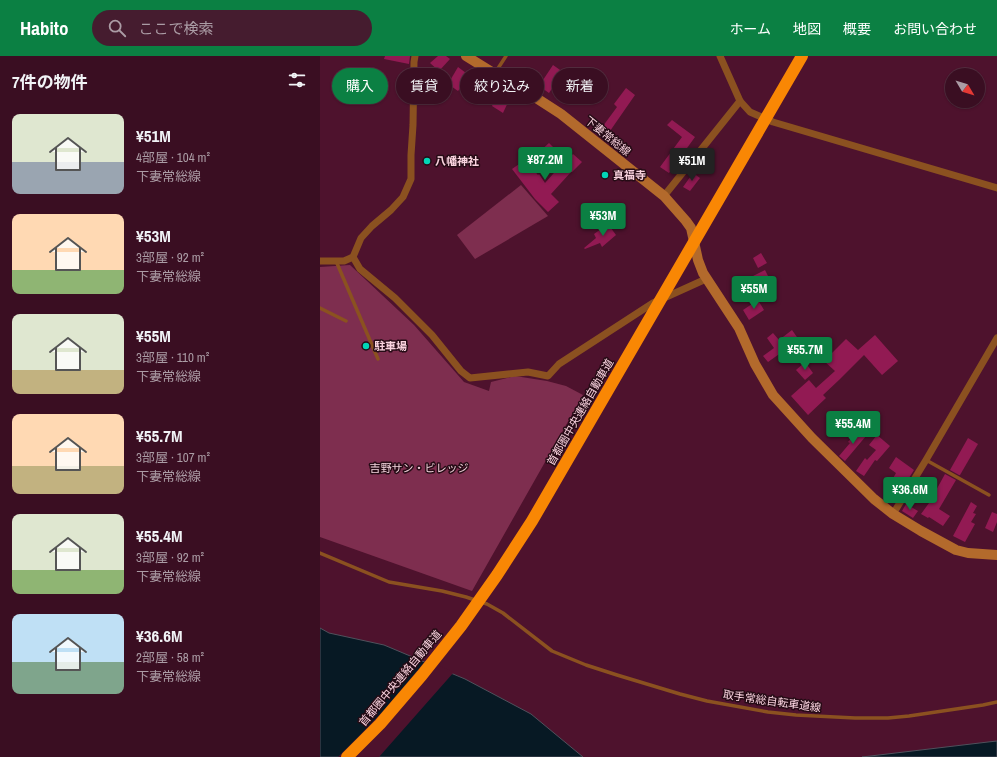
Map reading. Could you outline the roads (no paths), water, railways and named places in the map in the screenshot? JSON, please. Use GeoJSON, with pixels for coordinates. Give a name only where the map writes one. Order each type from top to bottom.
{"type":"FeatureCollection","features":[{"type":"Feature","properties":{"kind":"highway","name":"首都圏中央連絡自動車道"},"geometry":{"type":"LineString","coordinates":[[347,757],[380,724],[422,675],[461,626],[497,575],[532,521],[802,56]]}},
{"type":"Feature","properties":{"kind":"main road","name":"下妻常総線"},"geometry":{"type":"LineString","coordinates":[[466,56],[485,68]]}},
{"type":"Feature","properties":{"kind":"main road","name":"下妻常総線"},"geometry":{"type":"LineString","coordinates":[[544,103],[561,114],[664,196],[686,221],[691,228],[698,260],[706,279],[739,328],[755,364],[773,395],[812,438],[874,499],[893,514],[920,531],[956,550],[968,553],[997,555]]}},
{"type":"Feature","properties":{"kind":"street"},"geometry":{"type":"LineString","coordinates":[[320,261],[344,261],[353,257],[361,238],[403,197],[411,179],[415,56]]}},
{"type":"Feature","properties":{"kind":"street"},"geometry":{"type":"LineString","coordinates":[[720,56],[740,100],[750,112],[773,122],[997,188]]}},
{"type":"Feature","properties":{"kind":"street"},"geometry":{"type":"LineString","coordinates":[[664,196],[740,100]]}},
{"type":"Feature","properties":{"kind":"street"},"geometry":{"type":"LineString","coordinates":[[353,257],[360,269],[394,298],[432,335],[461,371],[470,378],[528,372],[548,376],[559,364],[652,302],[706,279]]}},
{"type":"Feature","properties":{"kind":"street"},"geometry":{"type":"LineString","coordinates":[[893,514],[997,338]]}},
{"type":"Feature","properties":{"kind":"lane"},"geometry":{"type":"LineString","coordinates":[[499,68],[506,56]]}},
{"type":"Feature","properties":{"kind":"lane"},"geometry":{"type":"LineString","coordinates":[[336,261],[378,359]]}},
{"type":"Feature","properties":{"kind":"lane"},"geometry":{"type":"LineString","coordinates":[[320,308],[346,321]]}},
{"type":"Feature","properties":{"kind":"lane"},"geometry":{"type":"LineString","coordinates":[[926,460],[989,495]]}},
{"type":"Feature","properties":{"kind":"lane","name":"取手常総自転車道線"},"geometry":{"type":"LineString","coordinates":[[320,553],[389,582],[442,591],[487,604],[503,613],[552,651],[586,665],[680,694],[735,706],[796,716],[855,718],[888,718],[909,716],[997,702]]}},
{"type":"Feature","properties":{"kind":"water"},"geometry":{"type":"Polygon","coordinates":[[[320,628],[329,633],[384,645],[465,679],[531,714],[583,757],[320,757],[320,628]]]}},
{"type":"Feature","properties":{"kind":"water"},"geometry":{"type":"Polygon","coordinates":[[[997,741],[997,757],[862,757],[988,742],[997,741]]]}},
{"type":"Feature","properties":{"kind":"place","name":"八幡神社"},"geometry":{"type":"Point","coordinates":[427,161]}},
{"type":"Feature","properties":{"kind":"place","name":"真福寺"},"geometry":{"type":"Point","coordinates":[605,175]}},
{"type":"Feature","properties":{"kind":"place","name":"駐車場"},"geometry":{"type":"Point","coordinates":[366,346]}},
{"type":"Feature","properties":{"kind":"park label","name":"吉野サン・ビレッジ"},"geometry":{"type":"Point","coordinates":[419,468]}}]}
